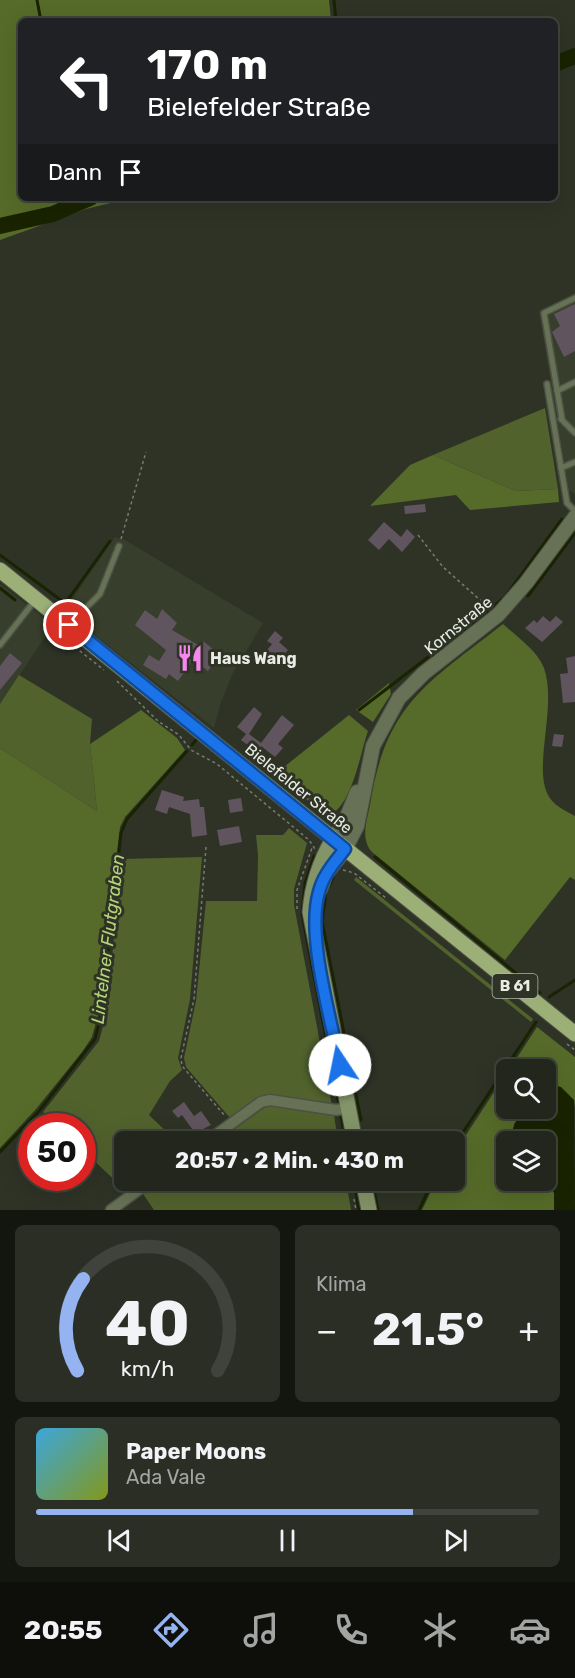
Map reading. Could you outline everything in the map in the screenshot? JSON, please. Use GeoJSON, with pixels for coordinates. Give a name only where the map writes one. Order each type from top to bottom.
{"type":"FeatureCollection","features":[{"type":"Feature","properties":{"kind":"main road","name":"Bielefelder Straße"},"geometry":{"type":"LineString","coordinates":[[0,570],[36,599],[64,629],[345,849],[357,868],[575,1034]]}},
{"type":"Feature","properties":{"kind":"main road"},"geometry":{"type":"LineString","coordinates":[[333,839],[317,869],[311,890],[310,912],[353,1131]]}},
{"type":"Feature","properties":{"kind":"main road"},"geometry":{"type":"LineString","coordinates":[[319,956],[315,912],[319,891],[326,873],[345,849]]}},
{"type":"Feature","properties":{"kind":"main road"},"geometry":{"type":"LineString","coordinates":[[365,1191],[369,1210]]}},
{"type":"Feature","properties":{"kind":"street","name":"Kornstraße"},"geometry":{"type":"LineString","coordinates":[[333,839],[346,819],[368,761],[399,698],[424,673],[498,615],[513,600],[575,517]]}},
{"type":"Feature","properties":{"kind":"street","name":"Kornstraße"},"geometry":{"type":"LineString","coordinates":[[345,849],[357,826],[368,761]]}},
{"type":"Feature","properties":{"kind":"street"},"geometry":{"type":"LineString","coordinates":[[221,1131],[261,1102],[270,1100],[336,1110],[349,1108]]}},
{"type":"Feature","properties":{"kind":"street"},"geometry":{"type":"LineString","coordinates":[[111,1210],[137,1191]]}},
{"type":"Feature","properties":{"kind":"lane"},"geometry":{"type":"LineString","coordinates":[[575,298],[544,313],[562,419],[575,433]]}},
{"type":"Feature","properties":{"kind":"lane"},"geometry":{"type":"LineString","coordinates":[[557,392],[575,382]]}},
{"type":"Feature","properties":{"kind":"lane"},"geometry":{"type":"LineString","coordinates":[[548,384],[567,503],[575,511]]}},
{"type":"Feature","properties":{"kind":"lane"},"geometry":{"type":"LineString","coordinates":[[554,421],[562,419]]}},
{"type":"Feature","properties":{"kind":"lane"},"geometry":{"type":"LineString","coordinates":[[561,468],[575,462]]}},
{"type":"Feature","properties":{"kind":"lane"},"geometry":{"type":"LineString","coordinates":[[64,629],[100,594],[119,546]]}},
{"type":"Feature","properties":{"kind":"lane"},"geometry":{"type":"LineString","coordinates":[[0,645],[36,599]]}},
{"type":"Feature","properties":{"kind":"path"},"geometry":{"type":"LineString","coordinates":[[119,546],[146,452]]}},
{"type":"Feature","properties":{"kind":"path"},"geometry":{"type":"LineString","coordinates":[[418,535],[443,567],[498,615]]}},
{"type":"Feature","properties":{"kind":"path"},"geometry":{"type":"LineString","coordinates":[[64,629],[107,673]]}},
{"type":"Feature","properties":{"kind":"path"},"geometry":{"type":"LineString","coordinates":[[116,680],[158,721],[179,735],[191,750],[217,764],[309,840],[313,847]]}},
{"type":"Feature","properties":{"kind":"path"},"geometry":{"type":"LineString","coordinates":[[206,847],[194,999],[181,1058],[182,1066],[231,1124]]}},
{"type":"Feature","properties":{"kind":"shaded area"},"geometry":{"type":"Polygon","coordinates":[[[575,293],[575,494],[569,490],[539,311],[575,293]]]}},
{"type":"Feature","properties":{"kind":"shaded area"},"geometry":{"type":"Polygon","coordinates":[[[545,408],[558,489],[516,491],[433,455],[545,408]]]}},
{"type":"Feature","properties":{"kind":"shaded area"},"geometry":{"type":"Polygon","coordinates":[[[115,537],[125,540],[263,623],[233,673],[221,702],[214,728],[64,611],[115,537]]]}},
{"type":"Feature","properties":{"kind":"shaded area"},"geometry":{"type":"Polygon","coordinates":[[[0,584],[53,625],[0,704],[0,584]]]}},
{"type":"Feature","properties":{"kind":"shaded area"},"geometry":{"type":"Polygon","coordinates":[[[19,675],[92,719],[90,744],[97,811],[0,748],[0,704],[19,675]]]}},
{"type":"Feature","properties":{"kind":"shaded area"},"geometry":{"type":"Polygon","coordinates":[[[289,828],[307,843],[294,889],[294,905],[332,1106],[269,1096],[231,1119],[186,1067],[184,1058],[196,1001],[206,901],[257,901],[256,835],[283,835],[289,828]]]}},
{"type":"Feature","properties":{"kind":"shaded area"},"geometry":{"type":"Polygon","coordinates":[[[202,857],[190,999],[178,1058],[182,1070],[170,1081],[149,1115],[166,1131],[114,1131],[114,1180],[96,1162],[96,1113],[43,1112],[99,1041],[106,1015],[122,859],[202,857]]]}},
{"type":"Feature","properties":{"kind":"shaded area"},"geometry":{"type":"Polygon","coordinates":[[[356,877],[533,1019],[531,1022],[354,880],[356,877]]]}},
{"type":"Feature","properties":{"kind":"shaded area"},"geometry":{"type":"Polygon","coordinates":[[[556,1086],[561,1087],[574,1100],[575,1210],[554,1210],[556,1131],[513,1131],[517,1120],[556,1119],[556,1086]]]}},
{"type":"Feature","properties":{"kind":"shaded area"},"geometry":{"type":"Polygon","coordinates":[[[277,1104],[334,1115],[336,1131],[232,1131],[264,1108],[277,1104]]]}},
{"type":"Feature","properties":{"kind":"shaded area"},"geometry":{"type":"Polygon","coordinates":[[[147,1191],[348,1191],[351,1210],[154,1210],[143,1194],[147,1191]]]}},
{"type":"Feature","properties":{"kind":"green space"},"geometry":{"type":"Polygon","coordinates":[[[0,0],[329,0],[331,18],[18,18],[18,201],[119,201],[86,209],[0,240],[0,0]]]}},
{"type":"Feature","properties":{"kind":"green space"},"geometry":{"type":"Polygon","coordinates":[[[433,455],[516,491],[558,489],[559,502],[470,510],[456,495],[370,506],[410,465],[433,455]]]}},
{"type":"Feature","properties":{"kind":"green space"},"geometry":{"type":"Polygon","coordinates":[[[503,624],[532,650],[544,668],[548,699],[544,781],[552,801],[575,816],[575,880],[570,877],[505,960],[372,852],[365,835],[377,770],[399,718],[432,680],[503,624]]]}},
{"type":"Feature","properties":{"kind":"green space"},"geometry":{"type":"Polygon","coordinates":[[[389,683],[391,694],[373,722],[356,710],[389,683]]]}},
{"type":"Feature","properties":{"kind":"green space"},"geometry":{"type":"Polygon","coordinates":[[[141,710],[177,738],[185,750],[125,817],[120,827],[98,1015],[92,1037],[32,1113],[18,1113],[18,1128],[0,1148],[0,748],[97,811],[90,744],[141,710]]]}},
{"type":"Feature","properties":{"kind":"green space"},"geometry":{"type":"Polygon","coordinates":[[[349,715],[368,731],[349,791],[336,811],[328,816],[274,775],[349,715]]]}},
{"type":"Feature","properties":{"kind":"green space"},"geometry":{"type":"Polygon","coordinates":[[[537,1027],[575,1057],[575,1108],[574,1100],[556,1088],[556,1059],[516,1059],[537,1027]]]}},
{"type":"Feature","properties":{"kind":"green space"},"geometry":{"type":"Polygon","coordinates":[[[496,1089],[496,1119],[518,1119],[514,1124],[514,1131],[496,1131],[496,1191],[553,1191],[554,1210],[422,1210],[431,1191],[465,1191],[465,1137],[496,1089]]]}},
{"type":"Feature","properties":{"kind":"building"},"geometry":{"type":"Polygon","coordinates":[[[575,304],[575,351],[564,357],[552,332],[560,326],[554,314],[575,304]]]}},
{"type":"Feature","properties":{"kind":"building"},"geometry":{"type":"Polygon","coordinates":[[[425,504],[426,512],[405,514],[404,506],[425,504]]]}},
{"type":"Feature","properties":{"kind":"building"},"geometry":{"type":"Polygon","coordinates":[[[384,522],[401,537],[407,529],[415,537],[402,552],[389,539],[379,550],[368,540],[384,522]]]}},
{"type":"Feature","properties":{"kind":"building","name":"Haus Wang"},"geometry":{"type":"Polygon","coordinates":[[[162,609],[177,623],[172,630],[200,646],[203,641],[220,655],[208,671],[196,662],[191,663],[178,681],[169,674],[166,679],[143,665],[149,655],[159,661],[166,650],[135,625],[145,610],[157,619],[162,609]]]}},
{"type":"Feature","properties":{"kind":"building"},"geometry":{"type":"Polygon","coordinates":[[[543,616],[550,622],[556,616],[563,622],[542,642],[525,628],[534,620],[537,623],[543,616]]]}},
{"type":"Feature","properties":{"kind":"building"},"geometry":{"type":"Polygon","coordinates":[[[275,631],[283,638],[279,642],[288,650],[275,666],[262,656],[272,644],[267,641],[275,631]]]}},
{"type":"Feature","properties":{"kind":"building"},"geometry":{"type":"Polygon","coordinates":[[[10,653],[22,663],[0,690],[0,666],[10,653]]]}},
{"type":"Feature","properties":{"kind":"building"},"geometry":{"type":"Polygon","coordinates":[[[575,656],[575,702],[563,703],[560,674],[568,673],[566,658],[575,656]]]}},
{"type":"Feature","properties":{"kind":"building"},"geometry":{"type":"Polygon","coordinates":[[[254,707],[262,714],[249,734],[261,743],[282,715],[294,725],[278,744],[283,748],[275,757],[261,746],[257,752],[241,740],[246,734],[237,727],[254,707]]]}},
{"type":"Feature","properties":{"kind":"building"},"geometry":{"type":"Polygon","coordinates":[[[554,734],[564,735],[562,747],[552,746],[554,734]]]}},
{"type":"Feature","properties":{"kind":"building"},"geometry":{"type":"Polygon","coordinates":[[[162,790],[184,797],[183,801],[199,799],[200,807],[204,807],[207,835],[192,837],[190,814],[169,807],[167,814],[155,810],[162,790]]]}},
{"type":"Feature","properties":{"kind":"building"},"geometry":{"type":"Polygon","coordinates":[[[241,798],[243,811],[230,813],[228,800],[241,798]]]}},
{"type":"Feature","properties":{"kind":"building"},"geometry":{"type":"Polygon","coordinates":[[[239,826],[242,842],[220,846],[217,830],[239,826]]]}},
{"type":"Feature","properties":{"kind":"building"},"geometry":{"type":"Polygon","coordinates":[[[184,1102],[194,1116],[201,1111],[211,1125],[194,1131],[182,1115],[178,1118],[172,1111],[184,1102]]]}},
{"type":"Feature","properties":{"kind":"waterway"},"geometry":{"type":"LineString","coordinates":[[37,0],[40,18]]}},
{"type":"Feature","properties":{"kind":"waterway"},"geometry":{"type":"LineString","coordinates":[[334,0],[336,18]]}},
{"type":"Feature","properties":{"kind":"waterway"},"geometry":{"type":"LineString","coordinates":[[558,63],[575,56]]}},
{"type":"Feature","properties":{"kind":"waterway"},"geometry":{"type":"LineString","coordinates":[[0,226],[53,214],[83,201]]}},
{"type":"Feature","properties":{"kind":"waterway"},"geometry":{"type":"LineString","coordinates":[[493,607],[505,597],[562,519]]}},
{"type":"Feature","properties":{"kind":"waterway"},"geometry":{"type":"LineString","coordinates":[[528,596],[575,533]]}},
{"type":"Feature","properties":{"kind":"waterway"},"geometry":{"type":"LineString","coordinates":[[0,555],[62,601],[67,601],[110,541]]}},
{"type":"Feature","properties":{"kind":"waterway"},"geometry":{"type":"LineString","coordinates":[[0,588],[15,600]]}},
{"type":"Feature","properties":{"kind":"waterway"},"geometry":{"type":"LineString","coordinates":[[359,710],[487,612]]}},
{"type":"Feature","properties":{"kind":"waterway","name":"Lintelner Flutgraben"},"geometry":{"type":"LineString","coordinates":[[192,745],[196,740]]}},
{"type":"Feature","properties":{"kind":"waterway","name":"Lintelner Flutgraben"},"geometry":{"type":"LineString","coordinates":[[0,1152],[40,1110],[95,1039],[101,1015],[121,833],[127,819],[187,751]]}},
{"type":"Feature","properties":{"kind":"waterway"},"geometry":{"type":"LineString","coordinates":[[314,856],[305,883],[302,914],[339,1105]]}},
{"type":"Feature","properties":{"kind":"waterway"},"geometry":{"type":"LineString","coordinates":[[375,857],[540,993]]}},
{"type":"Feature","properties":{"kind":"waterway"},"geometry":{"type":"LineString","coordinates":[[329,886],[333,878]]}},
{"type":"Feature","properties":{"kind":"waterway"},"geometry":{"type":"LineString","coordinates":[[326,892],[322,921],[361,1120]]}},
{"type":"Feature","properties":{"kind":"waterway"},"geometry":{"type":"LineString","coordinates":[[549,997],[575,980]]}},
{"type":"Feature","properties":{"kind":"waterway"},"geometry":{"type":"LineString","coordinates":[[464,1131],[536,1022]]}},
{"type":"Feature","properties":{"kind":"waterway"},"geometry":{"type":"LineString","coordinates":[[341,1117],[344,1131]]}},
{"type":"Feature","properties":{"kind":"waterway"},"geometry":{"type":"LineString","coordinates":[[356,1191],[359,1210]]}},
{"type":"Feature","properties":{"kind":"waterway"},"geometry":{"type":"LineString","coordinates":[[374,1191],[378,1210]]}},
{"type":"Feature","properties":{"kind":"waterway"},"geometry":{"type":"LineString","coordinates":[[419,1210],[428,1191]]}},
{"type":"Feature","properties":{"kind":"place","name":"Haus Wang"},"geometry":{"type":"Point","coordinates":[190,658]}},
{"type":"Feature","properties":{"kind":"route"},"geometry":{"type":"LineString","coordinates":[[69,625],[345,849],[326,873],[319,891],[315,912],[319,956],[340,1065]]}}]}
